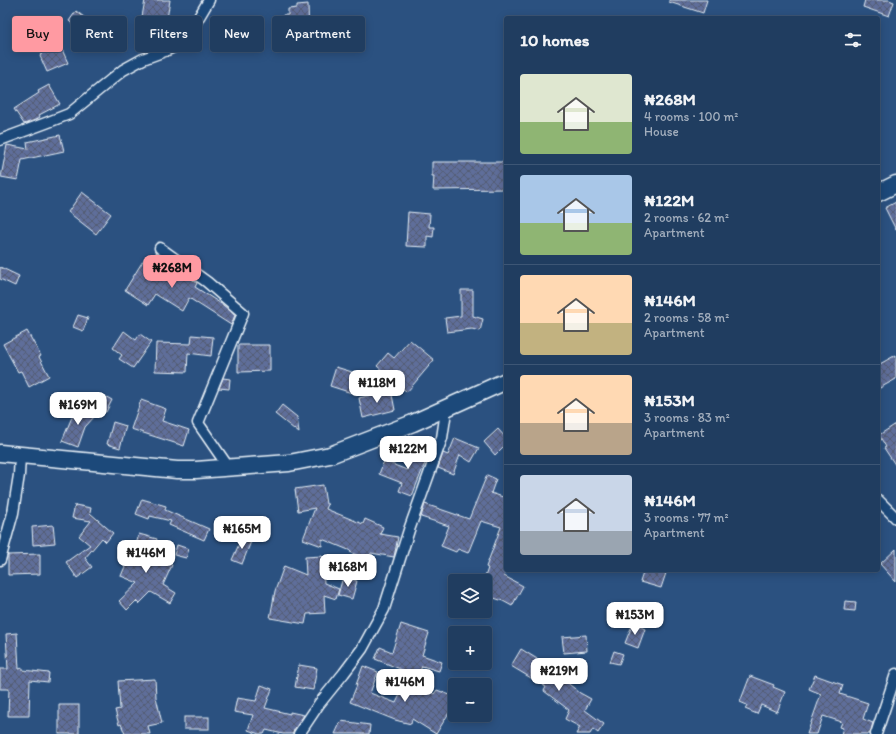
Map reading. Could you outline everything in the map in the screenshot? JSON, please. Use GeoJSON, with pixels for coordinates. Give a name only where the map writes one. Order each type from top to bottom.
{"type":"FeatureCollection","features":[{"type":"Feature","properties":{"kind":"main road"},"geometry":{"type":"LineString","coordinates":[[880,192],[896,184]]}},
{"type":"Feature","properties":{"kind":"main road"},"geometry":{"type":"LineString","coordinates":[[0,453],[177,470],[229,468],[289,463],[330,455],[413,423],[504,382]]}},
{"type":"Feature","properties":{"kind":"street"},"geometry":{"type":"LineString","coordinates":[[0,140],[68,114],[123,70],[143,59],[178,45],[193,28],[209,0]]}},
{"type":"Feature","properties":{"kind":"street"},"geometry":{"type":"LineString","coordinates":[[160,248],[207,282],[243,313],[198,423],[229,468]]}},
{"type":"Feature","properties":{"kind":"street"},"geometry":{"type":"LineString","coordinates":[[299,734],[319,704],[362,649],[384,609],[409,530],[442,438],[446,418],[443,410]]}},
{"type":"Feature","properties":{"kind":"street"},"geometry":{"type":"LineString","coordinates":[[0,560],[13,513],[19,475],[20,455]]}},
{"type":"Feature","properties":{"kind":"street"},"geometry":{"type":"LineString","coordinates":[[880,502],[896,518]]}},
{"type":"Feature","properties":{"kind":"street"},"geometry":{"type":"LineString","coordinates":[[876,734],[896,674]]}},
{"type":"Feature","properties":{"kind":"building"},"geometry":{"type":"Polygon","coordinates":[[[145,0],[170,0],[168,16],[142,16],[145,0]]]}},
{"type":"Feature","properties":{"kind":"building"},"geometry":{"type":"Polygon","coordinates":[[[669,0],[707,0],[703,13],[669,2],[669,0]]]}},
{"type":"Feature","properties":{"kind":"building"},"geometry":{"type":"Polygon","coordinates":[[[865,0],[889,0],[894,2],[889,16],[863,7],[865,0]]]}},
{"type":"Feature","properties":{"kind":"building"},"geometry":{"type":"Polygon","coordinates":[[[308,4],[308,16],[283,16],[288,15],[288,9],[297,8],[297,5],[308,4]]]}},
{"type":"Feature","properties":{"kind":"building"},"geometry":{"type":"Polygon","coordinates":[[[76,11],[83,16],[72,16],[76,11]]]}},
{"type":"Feature","properties":{"kind":"building"},"geometry":{"type":"Polygon","coordinates":[[[43,52],[63,52],[68,63],[47,72],[40,56],[43,52]]]}},
{"type":"Feature","properties":{"kind":"building"},"geometry":{"type":"Polygon","coordinates":[[[49,85],[60,104],[39,115],[40,117],[35,120],[24,124],[14,109],[39,93],[38,91],[49,85]]]}},
{"type":"Feature","properties":{"kind":"building"},"geometry":{"type":"Polygon","coordinates":[[[60,135],[64,151],[22,160],[18,180],[1,177],[7,145],[28,149],[27,142],[60,135]]]}},
{"type":"Feature","properties":{"kind":"building"},"geometry":{"type":"Polygon","coordinates":[[[432,162],[504,162],[504,189],[433,190],[434,176],[432,176],[432,162]]]}},
{"type":"Feature","properties":{"kind":"building"},"geometry":{"type":"Polygon","coordinates":[[[82,192],[111,214],[96,234],[68,212],[82,192]]]}},
{"type":"Feature","properties":{"kind":"building"},"geometry":{"type":"Polygon","coordinates":[[[896,202],[896,230],[885,208],[896,202]]]}},
{"type":"Feature","properties":{"kind":"building"},"geometry":{"type":"Polygon","coordinates":[[[408,212],[430,214],[429,227],[434,227],[433,237],[427,236],[427,247],[406,246],[408,212]]]}},
{"type":"Feature","properties":{"kind":"building"},"geometry":{"type":"Polygon","coordinates":[[[146,256],[177,276],[180,271],[197,283],[195,287],[223,305],[235,315],[231,325],[189,298],[182,311],[155,294],[148,305],[125,290],[146,256]]]}},
{"type":"Feature","properties":{"kind":"building"},"geometry":{"type":"Polygon","coordinates":[[[0,267],[19,276],[15,286],[0,279],[0,267]]]}},
{"type":"Feature","properties":{"kind":"building"},"geometry":{"type":"Polygon","coordinates":[[[461,290],[473,290],[473,316],[483,319],[480,331],[472,329],[447,332],[445,318],[461,316],[461,290]]]}},
{"type":"Feature","properties":{"kind":"building"},"geometry":{"type":"Polygon","coordinates":[[[78,315],[88,318],[83,331],[73,327],[78,315]]]}},
{"type":"Feature","properties":{"kind":"building"},"geometry":{"type":"Polygon","coordinates":[[[27,331],[41,356],[39,357],[49,376],[29,387],[21,371],[18,372],[3,344],[27,331]]]}},
{"type":"Feature","properties":{"kind":"building"},"geometry":{"type":"Polygon","coordinates":[[[124,331],[136,340],[140,334],[151,342],[133,368],[119,359],[122,355],[113,348],[124,331]]]}},
{"type":"Feature","properties":{"kind":"building"},"geometry":{"type":"Polygon","coordinates":[[[192,335],[213,337],[211,356],[188,353],[187,372],[155,371],[156,343],[191,344],[192,335]]]}},
{"type":"Feature","properties":{"kind":"building"},"geometry":{"type":"Polygon","coordinates":[[[410,340],[434,360],[407,392],[377,366],[388,353],[394,358],[410,340]]]}},
{"type":"Feature","properties":{"kind":"building"},"geometry":{"type":"Polygon","coordinates":[[[238,345],[270,345],[270,371],[238,372],[238,345]]]}},
{"type":"Feature","properties":{"kind":"building"},"geometry":{"type":"Polygon","coordinates":[[[896,355],[896,379],[880,388],[880,364],[896,355]]]}},
{"type":"Feature","properties":{"kind":"building"},"geometry":{"type":"Polygon","coordinates":[[[336,367],[365,376],[358,395],[330,386],[336,367]]]}},
{"type":"Feature","properties":{"kind":"building"},"geometry":{"type":"Polygon","coordinates":[[[223,378],[230,379],[229,389],[219,388],[223,378]]]}},
{"type":"Feature","properties":{"kind":"building"},"geometry":{"type":"Polygon","coordinates":[[[391,390],[395,410],[363,418],[359,398],[391,390]]]}},
{"type":"Feature","properties":{"kind":"building"},"geometry":{"type":"Polygon","coordinates":[[[103,395],[112,400],[106,412],[97,408],[103,395]]]}},
{"type":"Feature","properties":{"kind":"building"},"geometry":{"type":"Polygon","coordinates":[[[141,400],[166,409],[162,421],[189,430],[184,446],[131,429],[141,400]]]}},
{"type":"Feature","properties":{"kind":"building"},"geometry":{"type":"Polygon","coordinates":[[[77,405],[86,408],[95,416],[85,427],[78,447],[62,441],[77,405]]]}},
{"type":"Feature","properties":{"kind":"building"},"geometry":{"type":"Polygon","coordinates":[[[282,405],[297,417],[299,433],[275,414],[282,405]]]}},
{"type":"Feature","properties":{"kind":"building"},"geometry":{"type":"Polygon","coordinates":[[[113,422],[126,426],[120,448],[107,444],[113,422]]]}},
{"type":"Feature","properties":{"kind":"building"},"geometry":{"type":"Polygon","coordinates":[[[896,424],[896,466],[884,448],[886,447],[880,434],[896,424]]]}},
{"type":"Feature","properties":{"kind":"building"},"geometry":{"type":"Polygon","coordinates":[[[498,429],[504,436],[504,446],[495,455],[484,442],[498,429]]]}},
{"type":"Feature","properties":{"kind":"building"},"geometry":{"type":"Polygon","coordinates":[[[455,438],[479,448],[471,462],[460,455],[453,474],[438,468],[443,453],[448,455],[455,438]]]}},
{"type":"Feature","properties":{"kind":"building"},"geometry":{"type":"Polygon","coordinates":[[[418,443],[431,448],[412,496],[399,491],[402,483],[379,474],[384,461],[407,470],[418,443]]]}},
{"type":"Feature","properties":{"kind":"building"},"geometry":{"type":"Polygon","coordinates":[[[487,475],[496,479],[491,493],[504,497],[504,572],[506,572],[504,576],[523,586],[512,606],[492,597],[492,574],[486,574],[488,568],[486,567],[501,527],[481,521],[468,553],[458,549],[456,552],[441,546],[449,526],[421,517],[425,504],[469,519],[487,475]]]}},
{"type":"Feature","properties":{"kind":"building"},"geometry":{"type":"Polygon","coordinates":[[[323,485],[326,504],[328,504],[326,509],[363,524],[365,519],[383,527],[380,534],[398,537],[394,557],[371,553],[366,573],[353,570],[357,555],[350,552],[351,551],[322,539],[322,546],[303,539],[315,508],[298,511],[295,489],[323,485]]]}},
{"type":"Feature","properties":{"kind":"building"},"geometry":{"type":"Polygon","coordinates":[[[142,499],[166,506],[165,510],[209,529],[204,540],[169,525],[171,521],[150,516],[149,519],[136,514],[142,499]]]}},
{"type":"Feature","properties":{"kind":"building"},"geometry":{"type":"Polygon","coordinates":[[[75,505],[91,508],[90,513],[113,533],[106,542],[102,538],[85,558],[92,567],[77,578],[66,562],[90,545],[79,536],[91,521],[72,518],[75,505]]]}},
{"type":"Feature","properties":{"kind":"building"},"geometry":{"type":"Polygon","coordinates":[[[53,525],[55,543],[33,545],[32,527],[53,525]]]}},
{"type":"Feature","properties":{"kind":"building"},"geometry":{"type":"Polygon","coordinates":[[[139,534],[157,539],[152,556],[172,565],[163,585],[176,593],[170,603],[151,592],[139,604],[136,601],[127,610],[119,601],[138,583],[121,576],[126,564],[130,566],[139,534]]]}},
{"type":"Feature","properties":{"kind":"building"},"geometry":{"type":"Polygon","coordinates":[[[243,535],[252,539],[242,564],[232,560],[243,535]]]}},
{"type":"Feature","properties":{"kind":"building"},"geometry":{"type":"Polygon","coordinates":[[[177,545],[189,549],[186,558],[174,555],[177,545]]]}},
{"type":"Feature","properties":{"kind":"building"},"geometry":{"type":"Polygon","coordinates":[[[896,549],[896,582],[880,564],[896,549]]]}},
{"type":"Feature","properties":{"kind":"building"},"geometry":{"type":"Polygon","coordinates":[[[40,554],[40,574],[8,575],[8,555],[40,554]]]}},
{"type":"Feature","properties":{"kind":"building"},"geometry":{"type":"Polygon","coordinates":[[[322,556],[324,583],[339,589],[336,599],[324,595],[325,613],[307,614],[305,624],[270,618],[275,591],[284,566],[306,575],[305,557],[322,556]]]}},
{"type":"Feature","properties":{"kind":"building"},"geometry":{"type":"Polygon","coordinates":[[[643,572],[666,572],[661,588],[640,582],[643,572]]]}},
{"type":"Feature","properties":{"kind":"building"},"geometry":{"type":"Polygon","coordinates":[[[343,577],[357,581],[352,599],[338,595],[343,577]]]}},
{"type":"Feature","properties":{"kind":"building"},"geometry":{"type":"Polygon","coordinates":[[[845,601],[856,602],[855,611],[844,610],[845,601]]]}},
{"type":"Feature","properties":{"kind":"building"},"geometry":{"type":"Polygon","coordinates":[[[633,623],[645,629],[638,648],[625,643],[633,623]]]}},
{"type":"Feature","properties":{"kind":"building"},"geometry":{"type":"Polygon","coordinates":[[[401,624],[429,633],[422,655],[442,662],[439,671],[422,666],[418,676],[375,659],[380,647],[392,652],[401,624]]]}},
{"type":"Feature","properties":{"kind":"building"},"geometry":{"type":"Polygon","coordinates":[[[17,633],[19,669],[23,668],[23,670],[49,673],[48,682],[30,680],[29,716],[8,716],[9,689],[0,689],[0,669],[8,669],[6,634],[17,633]]]}},
{"type":"Feature","properties":{"kind":"building"},"geometry":{"type":"Polygon","coordinates":[[[586,635],[587,651],[564,653],[562,637],[586,635]]]}},
{"type":"Feature","properties":{"kind":"building"},"geometry":{"type":"Polygon","coordinates":[[[521,649],[555,670],[554,672],[580,693],[591,699],[585,710],[604,724],[598,733],[593,729],[590,734],[576,734],[580,727],[565,719],[569,710],[544,691],[546,687],[511,666],[521,649]]]}},
{"type":"Feature","properties":{"kind":"building"},"geometry":{"type":"Polygon","coordinates":[[[614,651],[623,654],[619,664],[610,662],[614,651]]]}},
{"type":"Feature","properties":{"kind":"building"},"geometry":{"type":"Polygon","coordinates":[[[299,665],[317,668],[313,690],[295,687],[299,665]]]}},
{"type":"Feature","properties":{"kind":"building"},"geometry":{"type":"Polygon","coordinates":[[[363,666],[378,672],[370,693],[396,703],[407,680],[434,694],[437,690],[448,694],[448,714],[436,734],[412,719],[411,724],[395,720],[350,702],[363,666]]]}},
{"type":"Feature","properties":{"kind":"building"},"geometry":{"type":"Polygon","coordinates":[[[815,675],[843,685],[840,694],[868,703],[863,719],[873,723],[870,734],[841,734],[843,728],[840,727],[842,722],[823,716],[817,734],[807,734],[821,694],[809,689],[815,675]]]}},
{"type":"Feature","properties":{"kind":"building"},"geometry":{"type":"Polygon","coordinates":[[[750,676],[774,685],[773,687],[785,692],[777,712],[761,705],[757,714],[745,709],[747,705],[740,702],[750,676]]]}},
{"type":"Feature","properties":{"kind":"building"},"geometry":{"type":"Polygon","coordinates":[[[155,679],[156,697],[162,723],[148,726],[150,734],[125,734],[121,724],[119,725],[115,710],[120,709],[118,681],[155,679]]]}},
{"type":"Feature","properties":{"kind":"building"},"geometry":{"type":"Polygon","coordinates":[[[261,685],[272,689],[265,708],[290,714],[290,712],[304,715],[293,734],[283,734],[266,730],[264,734],[259,734],[248,730],[253,715],[234,712],[237,698],[256,701],[261,685]]]}},
{"type":"Feature","properties":{"kind":"building"},"geometry":{"type":"Polygon","coordinates":[[[59,705],[79,705],[79,734],[59,734],[59,705]]]}},
{"type":"Feature","properties":{"kind":"building"},"geometry":{"type":"Polygon","coordinates":[[[184,717],[209,717],[209,729],[184,729],[184,717]]]}},
{"type":"Feature","properties":{"kind":"building"},"geometry":{"type":"Polygon","coordinates":[[[341,721],[370,725],[369,734],[335,734],[341,721]]]}}]}
